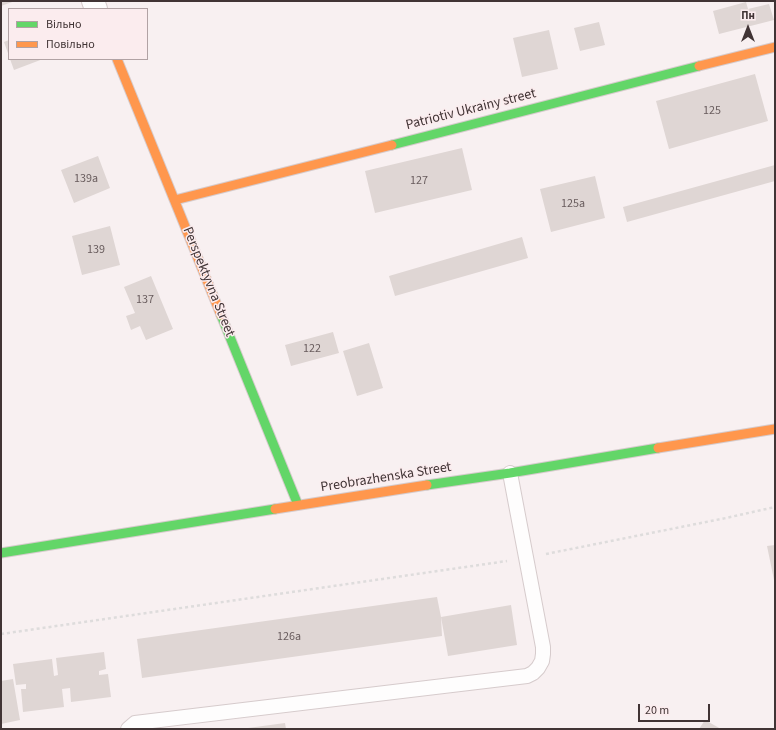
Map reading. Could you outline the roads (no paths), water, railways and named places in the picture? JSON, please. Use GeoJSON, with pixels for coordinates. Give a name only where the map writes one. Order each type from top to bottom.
{"type":"FeatureCollection","features":[{"type":"Feature","properties":{"kind":"street","name":"Patriotiv Ukrainy street"},"geometry":{"type":"LineString","coordinates":[[174,200],[775,47]]}},
{"type":"Feature","properties":{"kind":"street","name":"Perspektyvna Street"},"geometry":{"type":"LineString","coordinates":[[117,60],[298,505]]}},
{"type":"Feature","properties":{"kind":"street","name":"Preobrazhenska Street"},"geometry":{"type":"LineString","coordinates":[[1,553],[298,505],[510,473],[775,429]]}},
{"type":"Feature","properties":{"kind":"lane"},"geometry":{"type":"LineString","coordinates":[[128,729],[135,723],[527,676],[533,672],[538,668],[542,661],[543,654],[510,473]]}}]}
